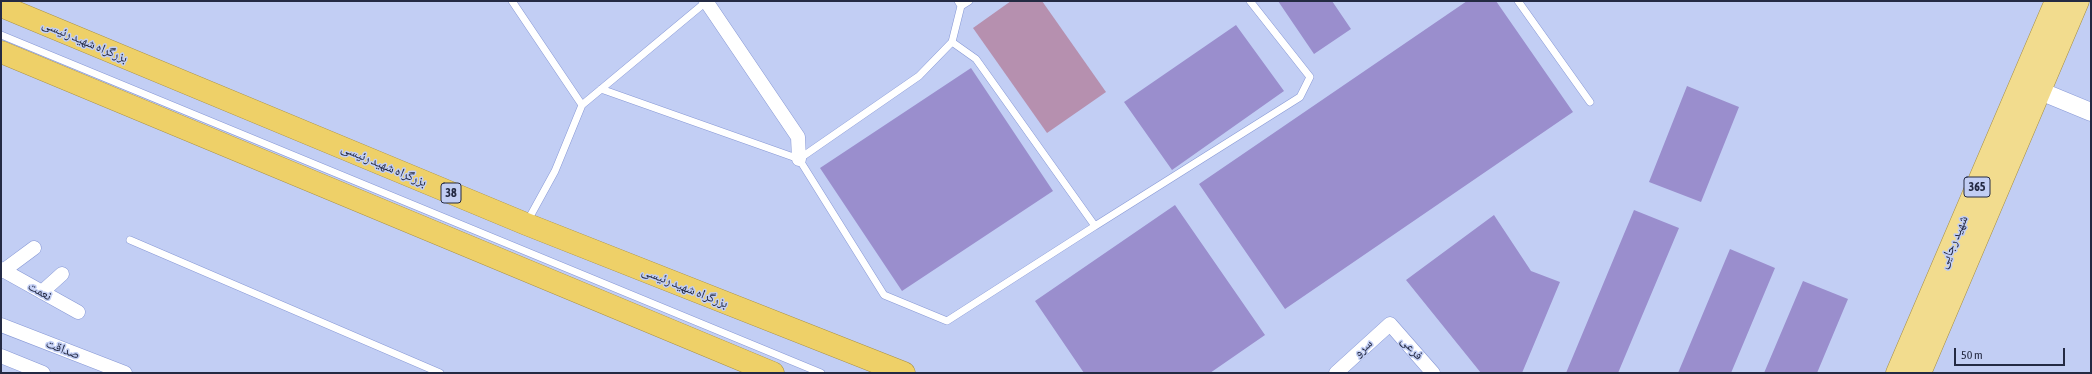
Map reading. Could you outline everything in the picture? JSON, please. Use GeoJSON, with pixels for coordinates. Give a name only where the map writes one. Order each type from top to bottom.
{"type":"FeatureCollection","features":[{"type":"Feature","properties":{"kind":"highway","name":"بزرگراه شهید رئیسی"},"geometry":{"type":"LineString","coordinates":[[1,6],[526,224],[883,368],[904,373]]}},
{"type":"Feature","properties":{"kind":"highway"},"geometry":{"type":"LineString","coordinates":[[1,52],[773,373]]}},
{"type":"Feature","properties":{"kind":"main road","name":"شهید رجایی"},"geometry":{"type":"LineString","coordinates":[[1897,373],[2056,1]]}},
{"type":"Feature","properties":{"kind":"main road","name":"شهید رجایی"},"geometry":{"type":"LineString","coordinates":[[1920,373],[2078,1]]}},
{"type":"Feature","properties":{"kind":"street"},"geometry":{"type":"LineString","coordinates":[[706,1],[798,137],[799,159]]}},
{"type":"Feature","properties":{"kind":"street"},"geometry":{"type":"LineString","coordinates":[[2040,91],[2091,112]]}},
{"type":"Feature","properties":{"kind":"street"},"geometry":{"type":"LineString","coordinates":[[2,270],[34,248]]}},
{"type":"Feature","properties":{"kind":"street","name":"نعمت"},"geometry":{"type":"LineString","coordinates":[[2,270],[78,312]]}},
{"type":"Feature","properties":{"kind":"street"},"geometry":{"type":"LineString","coordinates":[[42,292],[62,274]]}},
{"type":"Feature","properties":{"kind":"street","name":"سرو"},"geometry":{"type":"LineString","coordinates":[[1336,373],[1390,324]]}},
{"type":"Feature","properties":{"kind":"street","name":"فرعی"},"geometry":{"type":"LineString","coordinates":[[1390,324],[1433,373]]}},
{"type":"Feature","properties":{"kind":"street","name":"صداقت"},"geometry":{"type":"LineString","coordinates":[[1,325],[125,373]]}},
{"type":"Feature","properties":{"kind":"street"},"geometry":{"type":"LineString","coordinates":[[1,356],[43,373]]}},
{"type":"Feature","properties":{"kind":"lane"},"geometry":{"type":"LineString","coordinates":[[512,1],[582,105]]}},
{"type":"Feature","properties":{"kind":"lane"},"geometry":{"type":"LineString","coordinates":[[526,224],[555,171],[582,105],[706,1]]}},
{"type":"Feature","properties":{"kind":"lane"},"geometry":{"type":"LineString","coordinates":[[799,159],[920,76],[952,42],[959,4],[969,1]]}},
{"type":"Feature","properties":{"kind":"lane"},"geometry":{"type":"LineString","coordinates":[[601,89],[799,159],[884,295],[947,322],[1095,226],[1300,97],[1310,77],[1250,1]]}},
{"type":"Feature","properties":{"kind":"lane"},"geometry":{"type":"LineString","coordinates":[[1518,1],[1590,102]]}},
{"type":"Feature","properties":{"kind":"lane"},"geometry":{"type":"LineString","coordinates":[[1,35],[821,373]]}},
{"type":"Feature","properties":{"kind":"lane"},"geometry":{"type":"LineString","coordinates":[[952,42],[976,60],[1095,226]]}},
{"type":"Feature","properties":{"kind":"lane"},"geometry":{"type":"LineString","coordinates":[[130,240],[440,373]]}},
{"type":"Feature","properties":{"kind":"shaded area"},"geometry":{"type":"Polygon","coordinates":[[[1011,1],[1042,1],[1106,92],[1047,133],[973,28],[1011,1]]]}},
{"type":"Feature","properties":{"kind":"building"},"geometry":{"type":"Polygon","coordinates":[[[1278,1],[1332,1],[1351,29],[1314,54],[1278,1]]]}},
{"type":"Feature","properties":{"kind":"building"},"geometry":{"type":"Polygon","coordinates":[[[1467,1],[1496,1],[1573,112],[1285,309],[1199,184],[1467,1]]]}},
{"type":"Feature","properties":{"kind":"building"},"geometry":{"type":"Polygon","coordinates":[[[1236,25],[1284,91],[1172,170],[1124,102],[1236,25]]]}},
{"type":"Feature","properties":{"kind":"building"},"geometry":{"type":"Polygon","coordinates":[[[971,68],[1053,191],[902,291],[820,168],[971,68]]]}},
{"type":"Feature","properties":{"kind":"building"},"geometry":{"type":"Polygon","coordinates":[[[1687,86],[1739,107],[1701,202],[1649,182],[1687,86]]]}},
{"type":"Feature","properties":{"kind":"building"},"geometry":{"type":"Polygon","coordinates":[[[1175,205],[1265,335],[1210,373],[1084,373],[1035,301],[1175,205]]]}},
{"type":"Feature","properties":{"kind":"building"},"geometry":{"type":"Polygon","coordinates":[[[1634,210],[1679,228],[1618,373],[1566,373],[1634,210]]]}},
{"type":"Feature","properties":{"kind":"building"},"geometry":{"type":"Polygon","coordinates":[[[1494,215],[1531,271],[1560,282],[1522,373],[1481,373],[1406,280],[1494,215]]]}},
{"type":"Feature","properties":{"kind":"building"},"geometry":{"type":"Polygon","coordinates":[[[1730,249],[1775,268],[1731,373],[1678,373],[1730,249]]]}},
{"type":"Feature","properties":{"kind":"building"},"geometry":{"type":"Polygon","coordinates":[[[1803,281],[1848,299],[1817,373],[1764,373],[1803,281]]]}}]}
